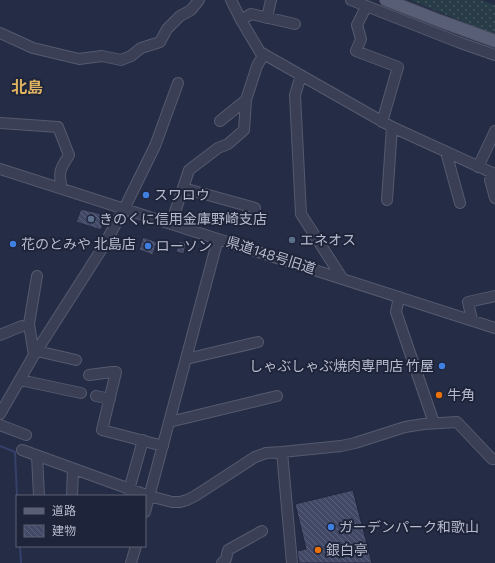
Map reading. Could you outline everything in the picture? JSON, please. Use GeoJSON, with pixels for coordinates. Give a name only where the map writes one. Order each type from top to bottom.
{"type":"FeatureCollection","features":[{"type":"Feature","properties":{"kind":"main road"},"geometry":{"type":"LineString","coordinates":[[386,0],[495,41]]}},
{"type":"Feature","properties":{"kind":"street"},"geometry":{"type":"LineString","coordinates":[[0,33],[33,48],[72,58],[79,59],[102,56],[121,60],[131,56],[141,48],[160,42],[167,29],[180,16],[191,10],[199,0]]}},
{"type":"Feature","properties":{"kind":"street"},"geometry":{"type":"LineString","coordinates":[[231,0],[260,52],[382,122],[494,174],[490,180],[495,198]]}},
{"type":"Feature","properties":{"kind":"street"},"geometry":{"type":"LineString","coordinates":[[267,18],[271,0]]}},
{"type":"Feature","properties":{"kind":"street"},"geometry":{"type":"LineString","coordinates":[[351,0],[495,55]]}},
{"type":"Feature","properties":{"kind":"street"},"geometry":{"type":"LineString","coordinates":[[366,7],[357,25],[361,39],[356,51],[398,67],[382,122]]}},
{"type":"Feature","properties":{"kind":"street"},"geometry":{"type":"LineString","coordinates":[[241,20],[250,14],[294,24]]}},
{"type":"Feature","properties":{"kind":"street"},"geometry":{"type":"LineString","coordinates":[[171,224],[189,170],[218,148],[228,144],[244,130],[246,100],[257,66],[264,54]]}},
{"type":"Feature","properties":{"kind":"street"},"geometry":{"type":"LineString","coordinates":[[301,75],[295,95],[302,214],[342,278]]}},
{"type":"Feature","properties":{"kind":"street"},"geometry":{"type":"LineString","coordinates":[[0,414],[4,400],[20,380],[103,247],[124,209],[155,146],[178,83]]}},
{"type":"Feature","properties":{"kind":"street"},"geometry":{"type":"LineString","coordinates":[[220,122],[246,100]]}},
{"type":"Feature","properties":{"kind":"street"},"geometry":{"type":"LineString","coordinates":[[0,122],[58,127],[70,154],[60,171],[59,176],[62,189]]}},
{"type":"Feature","properties":{"kind":"street"},"geometry":{"type":"LineString","coordinates":[[387,200],[392,127]]}},
{"type":"Feature","properties":{"kind":"street"},"geometry":{"type":"LineString","coordinates":[[478,166],[495,131]]}},
{"type":"Feature","properties":{"kind":"street"},"geometry":{"type":"LineString","coordinates":[[446,152],[460,203]]}},
{"type":"Feature","properties":{"kind":"street","name":"県道148号旧道"},"geometry":{"type":"LineString","coordinates":[[0,169],[495,328]]}},
{"type":"Feature","properties":{"kind":"street"},"geometry":{"type":"LineString","coordinates":[[183,188],[255,208]]}},
{"type":"Feature","properties":{"kind":"street"},"geometry":{"type":"LineString","coordinates":[[146,508],[218,239]]}},
{"type":"Feature","properties":{"kind":"street"},"geometry":{"type":"LineString","coordinates":[[36,353],[29,324],[37,276]]}},
{"type":"Feature","properties":{"kind":"street"},"geometry":{"type":"LineString","coordinates":[[472,320],[468,302],[495,296]]}},
{"type":"Feature","properties":{"kind":"street"},"geometry":{"type":"LineString","coordinates":[[399,297],[396,312],[434,423]]}},
{"type":"Feature","properties":{"kind":"street"},"geometry":{"type":"LineString","coordinates":[[0,335],[22,326]]}},
{"type":"Feature","properties":{"kind":"street"},"geometry":{"type":"LineString","coordinates":[[186,359],[258,342]]}},
{"type":"Feature","properties":{"kind":"street"},"geometry":{"type":"LineString","coordinates":[[36,353],[76,360]]}},
{"type":"Feature","properties":{"kind":"street"},"geometry":{"type":"LineString","coordinates":[[89,375],[116,372],[102,430],[163,446]]}},
{"type":"Feature","properties":{"kind":"street"},"geometry":{"type":"LineString","coordinates":[[20,380],[80,393]]}},
{"type":"Feature","properties":{"kind":"street"},"geometry":{"type":"LineString","coordinates":[[96,396],[110,398]]}},
{"type":"Feature","properties":{"kind":"street"},"geometry":{"type":"LineString","coordinates":[[169,422],[277,396]]}},
{"type":"Feature","properties":{"kind":"street"},"geometry":{"type":"LineString","coordinates":[[146,495],[172,502],[180,502],[187,500],[255,457],[266,453],[341,446],[356,443],[405,427],[434,423],[457,422],[492,459],[495,459]]}},
{"type":"Feature","properties":{"kind":"street"},"geometry":{"type":"LineString","coordinates":[[0,425],[26,435]]}},
{"type":"Feature","properties":{"kind":"street"},"geometry":{"type":"LineString","coordinates":[[129,490],[143,440]]}},
{"type":"Feature","properties":{"kind":"street"},"geometry":{"type":"LineString","coordinates":[[22,450],[146,495]]}},
{"type":"Feature","properties":{"kind":"street"},"geometry":{"type":"LineString","coordinates":[[282,452],[292,563]]}},
{"type":"Feature","properties":{"kind":"street"},"geometry":{"type":"LineString","coordinates":[[37,456],[38,495]]}},
{"type":"Feature","properties":{"kind":"street"},"geometry":{"type":"LineString","coordinates":[[72,495],[73,469]]}},
{"type":"Feature","properties":{"kind":"street"},"geometry":{"type":"LineString","coordinates":[[222,563],[226,559],[228,550],[262,531]]}},
{"type":"Feature","properties":{"kind":"street"},"geometry":{"type":"LineString","coordinates":[[131,563],[136,547]]}},
{"type":"Feature","properties":{"kind":"shaded area"},"geometry":{"type":"Polygon","coordinates":[[[410,0],[481,0],[495,5],[495,35],[410,0]]]}},
{"type":"Feature","properties":{"kind":"building","name":"きのくに信用金庫野崎支店"},"geometry":{"type":"Polygon","coordinates":[[[81,209],[106,215],[101,230],[76,222],[81,209]]]}},
{"type":"Feature","properties":{"kind":"building","name":"ローソン"},"geometry":{"type":"Polygon","coordinates":[[[143,237],[157,242],[153,255],[139,250],[143,237]]]}},
{"type":"Feature","properties":{"kind":"building"},"geometry":{"type":"Polygon","coordinates":[[[179,241],[186,243],[184,254],[176,252],[179,241]]]}},
{"type":"Feature","properties":{"kind":"building","name":"ガーデンパーク和歌山"},"geometry":{"type":"Polygon","coordinates":[[[353,490],[372,563],[299,563],[297,551],[306,549],[295,504],[353,490]]]}},
{"type":"Feature","properties":{"kind":"waterway"},"geometry":{"type":"LineString","coordinates":[[0,446],[15,452],[17,495]]}},
{"type":"Feature","properties":{"kind":"waterway"},"geometry":{"type":"LineString","coordinates":[[20,547],[21,563]]}},
{"type":"Feature","properties":{"kind":"place","name":"スワロウ"},"geometry":{"type":"Point","coordinates":[146,195]}},
{"type":"Feature","properties":{"kind":"place","name":"きのくに信用金庫野崎支店"},"geometry":{"type":"Point","coordinates":[91,219]}},
{"type":"Feature","properties":{"kind":"place","name":"エネオス"},"geometry":{"type":"Point","coordinates":[292,240]}},
{"type":"Feature","properties":{"kind":"place","name":"花のとみや 北島店"},"geometry":{"type":"Point","coordinates":[13,244]}},
{"type":"Feature","properties":{"kind":"place","name":"ローソン"},"geometry":{"type":"Point","coordinates":[148,246]}},
{"type":"Feature","properties":{"kind":"place","name":"しゃぶしゃぶ焼肉専門店 竹屋"},"geometry":{"type":"Point","coordinates":[442,366]}},
{"type":"Feature","properties":{"kind":"place","name":"牛角"},"geometry":{"type":"Point","coordinates":[439,395]}},
{"type":"Feature","properties":{"kind":"place","name":"ガーデンパーク和歌山"},"geometry":{"type":"Point","coordinates":[331,527]}},
{"type":"Feature","properties":{"kind":"place","name":"銀白亭"},"geometry":{"type":"Point","coordinates":[318,550]}},
{"type":"Feature","properties":{"kind":"district","name":"北島"},"geometry":{"type":"Point","coordinates":[27,87]}}]}
